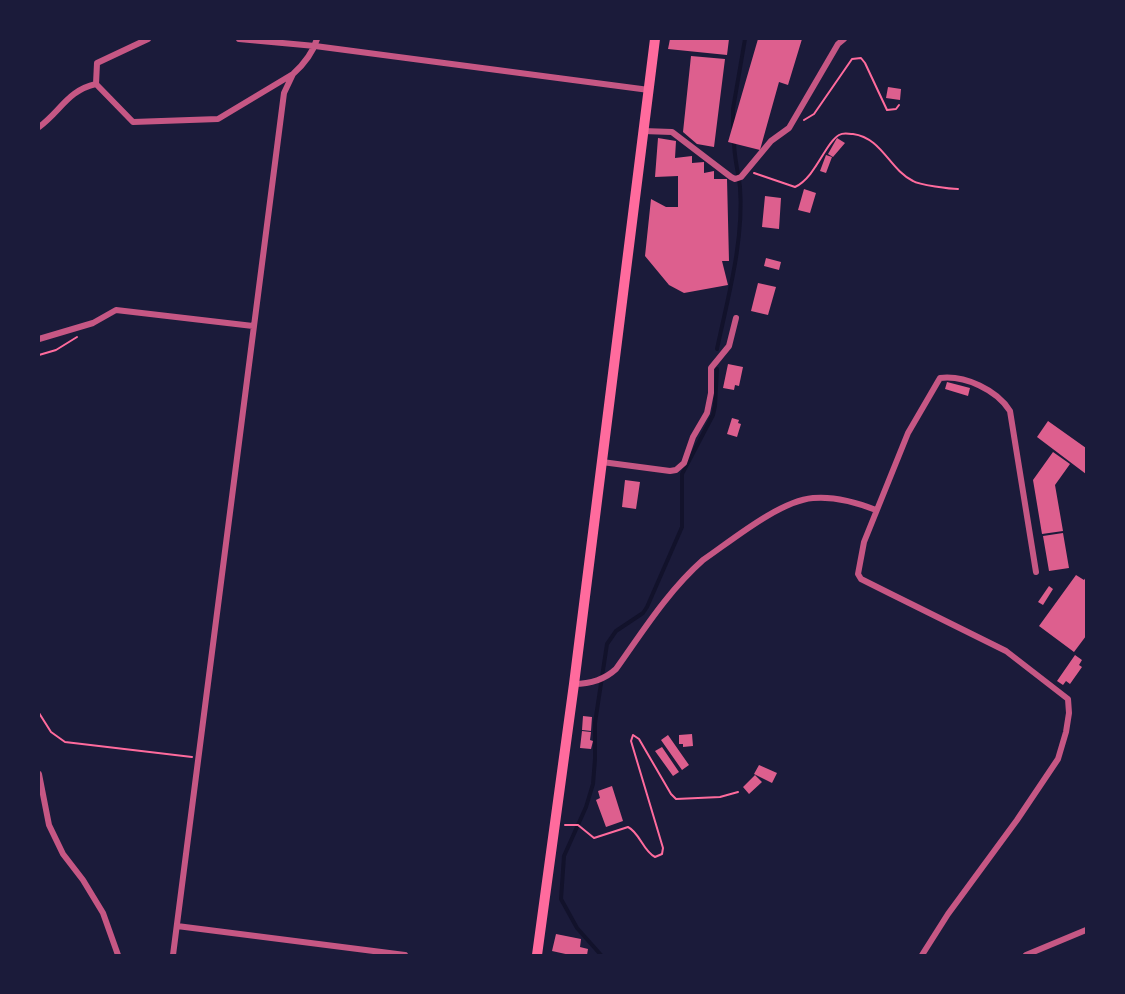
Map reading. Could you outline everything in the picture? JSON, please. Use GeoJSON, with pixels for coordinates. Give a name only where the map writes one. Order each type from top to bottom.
{"type":"FeatureCollection","features":[{"type":"Feature","properties":{"kind":"main road"},"geometry":{"type":"LineString","coordinates":[[537,955],[556,825],[655,39]]}},
{"type":"Feature","properties":{"kind":"street"},"geometry":{"type":"LineString","coordinates":[[148,39],[97,63],[96,84],[134,122],[218,119],[293,74],[315,46],[317,39]]}},
{"type":"Feature","properties":{"kind":"street"},"geometry":{"type":"LineString","coordinates":[[239,39],[315,46],[649,90]]}},
{"type":"Feature","properties":{"kind":"street"},"geometry":{"type":"LineString","coordinates":[[644,131],[672,132],[733,178],[741,177],[771,141],[789,128],[838,44],[844,39]]}},
{"type":"Feature","properties":{"kind":"street"},"geometry":{"type":"LineString","coordinates":[[173,955],[284,93],[293,74]]}},
{"type":"Feature","properties":{"kind":"street"},"geometry":{"type":"LineString","coordinates":[[39,127],[70,96],[83,87],[96,84]]}},
{"type":"Feature","properties":{"kind":"street"},"geometry":{"type":"LineString","coordinates":[[39,339],[93,322],[116,310],[253,326]]}},
{"type":"Feature","properties":{"kind":"street"},"geometry":{"type":"LineString","coordinates":[[602,462],[670,471],[681,466],[693,437],[708,413],[711,368],[729,346],[736,318]]}},
{"type":"Feature","properties":{"kind":"street"},"geometry":{"type":"LineString","coordinates":[[922,955],[948,914],[1017,820],[1058,759],[1066,732],[1069,708],[1068,699],[1006,651],[861,579],[858,567],[864,542],[876,510],[908,434],[940,378],[956,378],[987,390],[1001,399],[1010,411],[1036,572]]}},
{"type":"Feature","properties":{"kind":"street"},"geometry":{"type":"LineString","coordinates":[[574,684],[585,684],[607,677],[616,669],[663,603],[694,568],[777,511],[804,500],[822,498],[856,502],[876,510]]}},
{"type":"Feature","properties":{"kind":"street"},"geometry":{"type":"LineString","coordinates":[[39,774],[44,795],[42,812],[63,854],[83,880],[103,913],[118,955]]}},
{"type":"Feature","properties":{"kind":"street"},"geometry":{"type":"LineString","coordinates":[[177,926],[405,955]]}},
{"type":"Feature","properties":{"kind":"street"},"geometry":{"type":"LineString","coordinates":[[1026,955],[1086,930]]}},
{"type":"Feature","properties":{"kind":"path"},"geometry":{"type":"LineString","coordinates":[[792,122],[800,122],[814,114],[855,57],[861,58],[865,63],[886,110],[896,109],[899,105]]}},
{"type":"Feature","properties":{"kind":"path"},"geometry":{"type":"LineString","coordinates":[[745,171],[795,187],[817,165],[836,137],[844,133],[859,135],[876,143],[913,182],[958,189]]}},
{"type":"Feature","properties":{"kind":"path"},"geometry":{"type":"LineString","coordinates":[[39,355],[56,350],[73,341],[93,322]]}},
{"type":"Feature","properties":{"kind":"path"},"geometry":{"type":"LineString","coordinates":[[39,713],[51,732],[65,742],[198,758]]}},
{"type":"Feature","properties":{"kind":"path"},"geometry":{"type":"LineString","coordinates":[[556,825],[579,825],[594,838],[628,827],[633,830],[649,854],[655,857],[662,854],[663,848],[631,741],[633,735],[639,739],[676,799],[720,797],[738,792]]}},
{"type":"Feature","properties":{"kind":"building"},"geometry":{"type":"Polygon","coordinates":[[[670,39],[729,39],[727,55],[668,49],[670,39]]]}},
{"type":"Feature","properties":{"kind":"building"},"geometry":{"type":"Polygon","coordinates":[[[758,39],[802,39],[788,85],[779,82],[760,150],[728,142],[758,39]]]}},
{"type":"Feature","properties":{"kind":"building"},"geometry":{"type":"Polygon","coordinates":[[[691,56],[725,59],[714,147],[697,144],[683,132],[691,56]]]}},
{"type":"Feature","properties":{"kind":"building"},"geometry":{"type":"Polygon","coordinates":[[[888,87],[901,89],[900,100],[886,98],[888,87]]]}},
{"type":"Feature","properties":{"kind":"building"},"geometry":{"type":"Polygon","coordinates":[[[658,138],[676,141],[675,158],[692,156],[692,163],[704,162],[704,173],[714,171],[714,179],[727,179],[729,261],[722,261],[728,285],[684,293],[669,285],[645,256],[651,199],[666,207],[678,207],[678,176],[655,177],[658,138]]]}},
{"type":"Feature","properties":{"kind":"building"},"geometry":{"type":"Polygon","coordinates":[[[837,138],[845,143],[833,157],[828,154],[837,138]]]}},
{"type":"Feature","properties":{"kind":"building"},"geometry":{"type":"Polygon","coordinates":[[[826,155],[832,157],[826,173],[820,171],[826,155]]]}},
{"type":"Feature","properties":{"kind":"building"},"geometry":{"type":"Polygon","coordinates":[[[804,189],[816,193],[810,213],[798,210],[804,189]]]}},
{"type":"Feature","properties":{"kind":"building"},"geometry":{"type":"Polygon","coordinates":[[[765,196],[781,198],[779,229],[762,227],[765,196]]]}},
{"type":"Feature","properties":{"kind":"building"},"geometry":{"type":"Polygon","coordinates":[[[766,258],[781,262],[779,270],[764,266],[766,258]]]}},
{"type":"Feature","properties":{"kind":"building"},"geometry":{"type":"Polygon","coordinates":[[[758,283],[776,287],[768,315],[751,311],[758,283]]]}},
{"type":"Feature","properties":{"kind":"building"},"geometry":{"type":"Polygon","coordinates":[[[728,364],[743,367],[739,386],[735,385],[734,390],[723,388],[728,364]]]}},
{"type":"Feature","properties":{"kind":"building"},"geometry":{"type":"Polygon","coordinates":[[[947,382],[970,388],[968,396],[945,389],[947,382]]]}},
{"type":"Feature","properties":{"kind":"building"},"geometry":{"type":"Polygon","coordinates":[[[732,418],[739,420],[738,423],[741,424],[737,437],[727,434],[732,418]]]}},
{"type":"Feature","properties":{"kind":"building"},"geometry":{"type":"Polygon","coordinates":[[[1048,421],[1086,448],[1086,474],[1037,437],[1048,421]]]}},
{"type":"Feature","properties":{"kind":"building"},"geometry":{"type":"Polygon","coordinates":[[[1053,452],[1070,464],[1055,485],[1063,531],[1042,534],[1033,480],[1053,452]]]}},
{"type":"Feature","properties":{"kind":"building"},"geometry":{"type":"Polygon","coordinates":[[[625,480],[640,482],[636,509],[622,507],[625,480]]]}},
{"type":"Feature","properties":{"kind":"building"},"geometry":{"type":"Polygon","coordinates":[[[1063,533],[1069,568],[1049,571],[1043,536],[1063,533]]]}},
{"type":"Feature","properties":{"kind":"building"},"geometry":{"type":"Polygon","coordinates":[[[1076,575],[1084,580],[1086,577],[1086,636],[1074,652],[1039,626],[1076,575]]]}},
{"type":"Feature","properties":{"kind":"building"},"geometry":{"type":"Polygon","coordinates":[[[1049,586],[1053,589],[1043,605],[1038,602],[1049,586]]]}},
{"type":"Feature","properties":{"kind":"building"},"geometry":{"type":"Polygon","coordinates":[[[1075,655],[1082,660],[1079,665],[1082,667],[1070,684],[1066,681],[1063,685],[1057,681],[1075,655]]]}},
{"type":"Feature","properties":{"kind":"building"},"geometry":{"type":"Polygon","coordinates":[[[583,716],[592,717],[591,731],[582,730],[583,716]]]}},
{"type":"Feature","properties":{"kind":"building"},"geometry":{"type":"Polygon","coordinates":[[[582,731],[591,732],[590,740],[593,741],[591,749],[580,748],[582,731]]]}},
{"type":"Feature","properties":{"kind":"building"},"geometry":{"type":"Polygon","coordinates":[[[692,734],[693,746],[683,747],[683,744],[679,744],[679,735],[692,734]]]}},
{"type":"Feature","properties":{"kind":"building"},"geometry":{"type":"Polygon","coordinates":[[[668,735],[689,765],[682,770],[661,740],[668,735]]]}},
{"type":"Feature","properties":{"kind":"building"},"geometry":{"type":"Polygon","coordinates":[[[662,747],[679,772],[673,776],[655,751],[662,747]]]}},
{"type":"Feature","properties":{"kind":"building"},"geometry":{"type":"Polygon","coordinates":[[[759,765],[777,773],[772,783],[754,774],[759,765]]]}},
{"type":"Feature","properties":{"kind":"building"},"geometry":{"type":"Polygon","coordinates":[[[755,775],[762,782],[749,794],[743,787],[755,775]]]}},
{"type":"Feature","properties":{"kind":"building"},"geometry":{"type":"Polygon","coordinates":[[[612,786],[623,821],[606,827],[596,800],[600,798],[598,791],[612,786]]]}},
{"type":"Feature","properties":{"kind":"building"},"geometry":{"type":"Polygon","coordinates":[[[556,934],[581,939],[580,947],[588,949],[587,955],[570,955],[552,951],[556,934]]]}},
{"type":"Feature","properties":{"kind":"waterway"},"geometry":{"type":"LineString","coordinates":[[733,127],[733,109],[745,39]]}},
{"type":"Feature","properties":{"kind":"waterway"},"geometry":{"type":"LineString","coordinates":[[717,349],[740,228],[740,187],[734,141]]}},
{"type":"Feature","properties":{"kind":"waterway"},"geometry":{"type":"LineString","coordinates":[[601,955],[577,928],[561,899],[564,856],[586,807],[593,784],[595,723],[607,644],[616,631],[643,613],[647,607],[682,527],[682,474],[713,415],[717,369]]}}]}
